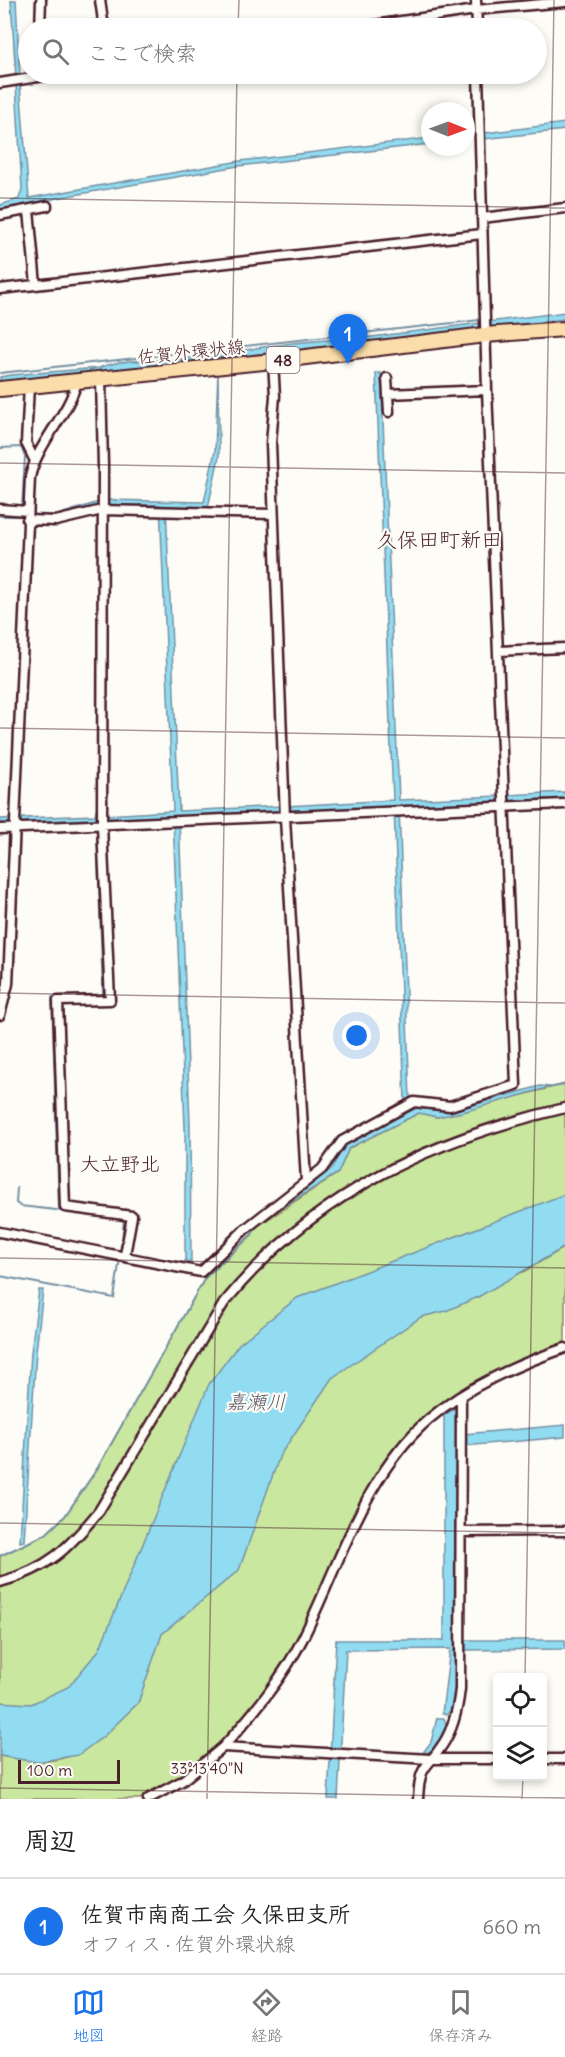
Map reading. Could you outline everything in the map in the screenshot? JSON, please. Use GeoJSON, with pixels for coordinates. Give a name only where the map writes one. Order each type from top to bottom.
{"type":"FeatureCollection","features":[{"type":"Feature","properties":{"kind":"main road","name":"佐賀外環状線"},"geometry":{"type":"LineString","coordinates":[[0,389],[273,361],[485,329],[565,329]]}},
{"type":"Feature","properties":{"kind":"street"},"geometry":{"type":"LineString","coordinates":[[40,18],[39,2],[41,0]]}},
{"type":"Feature","properties":{"kind":"street"},"geometry":{"type":"LineString","coordinates":[[100,0],[103,18]]}},
{"type":"Feature","properties":{"kind":"street"},"geometry":{"type":"LineString","coordinates":[[476,0],[476,18]]}},
{"type":"Feature","properties":{"kind":"street"},"geometry":{"type":"LineString","coordinates":[[422,18],[476,10],[565,2]]}},
{"type":"Feature","properties":{"kind":"street"},"geometry":{"type":"LineString","coordinates":[[0,83],[18,79]]}},
{"type":"Feature","properties":{"kind":"street"},"geometry":{"type":"LineString","coordinates":[[0,1232],[201,1272],[244,1230],[322,1169],[342,1140],[414,1102],[450,1106],[516,1085],[485,329],[478,84]]}},
{"type":"Feature","properties":{"kind":"street"},"geometry":{"type":"LineString","coordinates":[[0,215],[47,206]]}},
{"type":"Feature","properties":{"kind":"street"},"geometry":{"type":"LineString","coordinates":[[482,218],[565,208]]}},
{"type":"Feature","properties":{"kind":"street"},"geometry":{"type":"LineString","coordinates":[[29,210],[36,285]]}},
{"type":"Feature","properties":{"kind":"street"},"geometry":{"type":"LineString","coordinates":[[0,289],[482,234]]}},
{"type":"Feature","properties":{"kind":"street"},"geometry":{"type":"LineString","coordinates":[[273,361],[273,514],[285,816],[306,1181]]}},
{"type":"Feature","properties":{"kind":"street"},"geometry":{"type":"LineString","coordinates":[[387,378],[389,411]]}},
{"type":"Feature","properties":{"kind":"street"},"geometry":{"type":"LineString","coordinates":[[101,379],[102,821],[110,1000],[58,1001],[65,1207],[132,1216],[122,1255]]}},
{"type":"Feature","properties":{"kind":"street"},"geometry":{"type":"LineString","coordinates":[[0,1015],[8,984],[25,513],[34,459],[73,396],[78,382]]}},
{"type":"Feature","properties":{"kind":"street"},"geometry":{"type":"LineString","coordinates":[[29,386],[26,443],[34,459]]}},
{"type":"Feature","properties":{"kind":"street"},"geometry":{"type":"LineString","coordinates":[[388,394],[488,390]]}},
{"type":"Feature","properties":{"kind":"street"},"geometry":{"type":"LineString","coordinates":[[0,509],[56,521],[102,506],[163,511],[273,514]]}},
{"type":"Feature","properties":{"kind":"street"},"geometry":{"type":"LineString","coordinates":[[498,651],[565,648]]}},
{"type":"Feature","properties":{"kind":"street"},"geometry":{"type":"LineString","coordinates":[[0,829],[102,821],[176,823],[285,816],[397,813],[505,805],[565,804]]}},
{"type":"Feature","properties":{"kind":"street"},"geometry":{"type":"LineString","coordinates":[[0,1582],[30,1573],[48,1563],[77,1538],[99,1511],[224,1303],[248,1274],[294,1232],[379,1175],[438,1146],[492,1126],[565,1108]]}},
{"type":"Feature","properties":{"kind":"street"},"geometry":{"type":"LineString","coordinates":[[148,1799],[182,1782],[222,1747],[250,1717],[303,1639],[361,1511],[382,1473],[429,1419],[490,1379],[565,1348]]}},
{"type":"Feature","properties":{"kind":"street"},"geometry":{"type":"LineString","coordinates":[[418,1799],[421,1771],[444,1743],[458,1708],[461,1397]]}},
{"type":"Feature","properties":{"kind":"street"},"geometry":{"type":"LineString","coordinates":[[461,1532],[565,1531]]}},
{"type":"Feature","properties":{"kind":"street"},"geometry":{"type":"LineString","coordinates":[[222,1747],[430,1759],[493,1759]]}},
{"type":"Feature","properties":{"kind":"street"},"geometry":{"type":"LineString","coordinates":[[547,1759],[565,1759]]}},
{"type":"Feature","properties":{"kind":"green space"},"geometry":{"type":"Polygon","coordinates":[[[565,1084],[565,1194],[409,1273],[138,1579],[73,1706],[0,1717],[0,1556],[46,1534],[65,1516],[97,1469],[205,1278],[252,1235],[256,1227],[338,1173],[349,1148],[419,1113],[437,1117],[565,1084]]]}},
{"type":"Feature","properties":{"kind":"green space"},"geometry":{"type":"Polygon","coordinates":[[[565,1247],[565,1345],[532,1356],[487,1376],[427,1416],[400,1443],[365,1494],[293,1651],[247,1716],[180,1780],[140,1799],[0,1799],[0,1756],[43,1761],[55,1760],[78,1752],[104,1736],[267,1378],[525,1271],[565,1247]]]}},
{"type":"Feature","properties":{"kind":"water"},"geometry":{"type":"Polygon","coordinates":[[[11,0],[16,0],[18,78],[16,78],[11,0]]]}},
{"type":"Feature","properties":{"kind":"water"},"geometry":{"type":"Polygon","coordinates":[[[16,84],[20,84],[29,198],[240,161],[421,139],[421,145],[238,166],[57,198],[0,211],[0,205],[19,199],[22,189],[16,84]]]}},
{"type":"Feature","properties":{"kind":"water"},"geometry":{"type":"Polygon","coordinates":[[[565,123],[565,130],[484,139],[485,133],[565,123]]]}},
{"type":"Feature","properties":{"kind":"water"},"geometry":{"type":"Polygon","coordinates":[[[565,312],[565,319],[87,376],[0,382],[0,377],[11,375],[99,368],[129,361],[181,359],[290,343],[356,339],[565,312]]]}},
{"type":"Feature","properties":{"kind":"water"},"geometry":{"type":"Polygon","coordinates":[[[218,371],[219,457],[208,508],[166,506],[179,811],[281,806],[281,812],[179,817],[190,1124],[191,1262],[185,1261],[185,1128],[173,818],[106,821],[106,815],[173,811],[160,505],[99,505],[98,508],[58,517],[0,516],[0,513],[57,515],[105,500],[204,502],[215,451],[218,371]]]}},
{"type":"Feature","properties":{"kind":"water"},"geometry":{"type":"Polygon","coordinates":[[[376,373],[381,373],[399,800],[501,796],[501,802],[399,807],[410,1099],[405,1102],[394,807],[287,812],[287,806],[393,800],[376,373]]]}},
{"type":"Feature","properties":{"kind":"water"},"geometry":{"type":"Polygon","coordinates":[[[565,792],[565,798],[509,801],[508,795],[565,792]]]}},
{"type":"Feature","properties":{"kind":"water"},"geometry":{"type":"Polygon","coordinates":[[[96,809],[99,822],[0,825],[0,819],[95,815],[96,809]]]}},
{"type":"Feature","properties":{"kind":"water"},"geometry":{"type":"Polygon","coordinates":[[[540,1086],[550,1087],[463,1112],[437,1117],[419,1113],[349,1148],[338,1173],[283,1207],[331,1169],[343,1147],[351,1140],[417,1108],[441,1111],[463,1108],[540,1086]]]}},
{"type":"Feature","properties":{"kind":"water","name":"嘉瀬川"},"geometry":{"type":"Polygon","coordinates":[[[565,1194],[565,1247],[478,1297],[446,1311],[421,1317],[332,1378],[280,1455],[239,1570],[162,1634],[138,1703],[104,1736],[78,1755],[37,1762],[0,1756],[0,1702],[31,1704],[68,1687],[99,1650],[209,1384],[239,1344],[297,1298],[565,1194]]]}},
{"type":"Feature","properties":{"kind":"water"},"geometry":{"type":"Polygon","coordinates":[[[39,1290],[43,1290],[36,1352],[24,1541],[20,1542],[31,1352],[39,1290]]]}},
{"type":"Feature","properties":{"kind":"water"},"geometry":{"type":"Polygon","coordinates":[[[456,1408],[455,1641],[457,1648],[454,1650],[456,1694],[454,1702],[446,1715],[442,1713],[450,1649],[346,1650],[338,1799],[328,1799],[336,1640],[444,1640],[444,1415],[456,1408]]]}},
{"type":"Feature","properties":{"kind":"water"},"geometry":{"type":"Polygon","coordinates":[[[565,1425],[565,1437],[464,1446],[464,1434],[565,1425]]]}},
{"type":"Feature","properties":{"kind":"water"},"geometry":{"type":"Polygon","coordinates":[[[465,1640],[565,1640],[565,1649],[465,1650],[465,1640]]]}},
{"type":"Feature","properties":{"kind":"water"},"geometry":{"type":"Polygon","coordinates":[[[437,1718],[444,1718],[446,1723],[444,1735],[437,1746],[422,1754],[431,1742],[437,1718]]]}},
{"type":"Feature","properties":{"kind":"waterway"},"geometry":{"type":"LineString","coordinates":[[520,10],[565,6]]}},
{"type":"Feature","properties":{"kind":"waterway"},"geometry":{"type":"LineString","coordinates":[[477,166],[478,230]]}},
{"type":"Feature","properties":{"kind":"waterway"},"geometry":{"type":"LineString","coordinates":[[0,373],[480,320],[478,239]]}},
{"type":"Feature","properties":{"kind":"waterway"},"geometry":{"type":"LineString","coordinates":[[0,448],[21,447],[25,457],[22,508]]}},
{"type":"Feature","properties":{"kind":"waterway"},"geometry":{"type":"LineString","coordinates":[[59,1211],[52,997],[103,995],[97,827]]}},
{"type":"Feature","properties":{"kind":"waterway"},"geometry":{"type":"LineString","coordinates":[[547,1088],[565,1085]]}},
{"type":"Feature","properties":{"kind":"waterway"},"geometry":{"type":"LineString","coordinates":[[17,1188],[16,1203],[20,1206],[74,1212]]}},
{"type":"Feature","properties":{"kind":"waterway"},"geometry":{"type":"LineString","coordinates":[[0,1556],[46,1534],[65,1516],[97,1469],[205,1278],[252,1234],[256,1227],[285,1205]]}},
{"type":"Feature","properties":{"kind":"waterway"},"geometry":{"type":"LineString","coordinates":[[121,1253],[124,1218]]}},
{"type":"Feature","properties":{"kind":"waterway"},"geometry":{"type":"LineString","coordinates":[[0,1276],[114,1298],[120,1258]]}},
{"type":"Feature","properties":{"kind":"place","name":"佐賀市南商工会 久保田支所"},"geometry":{"type":"Point","coordinates":[348,364]}},
{"type":"Feature","properties":{"kind":"district","name":"久保田町新田"},"geometry":{"type":"Point","coordinates":[439,540]}},
{"type":"Feature","properties":{"kind":"district","name":"大立野北"},"geometry":{"type":"Point","coordinates":[120,1164]}}]}
